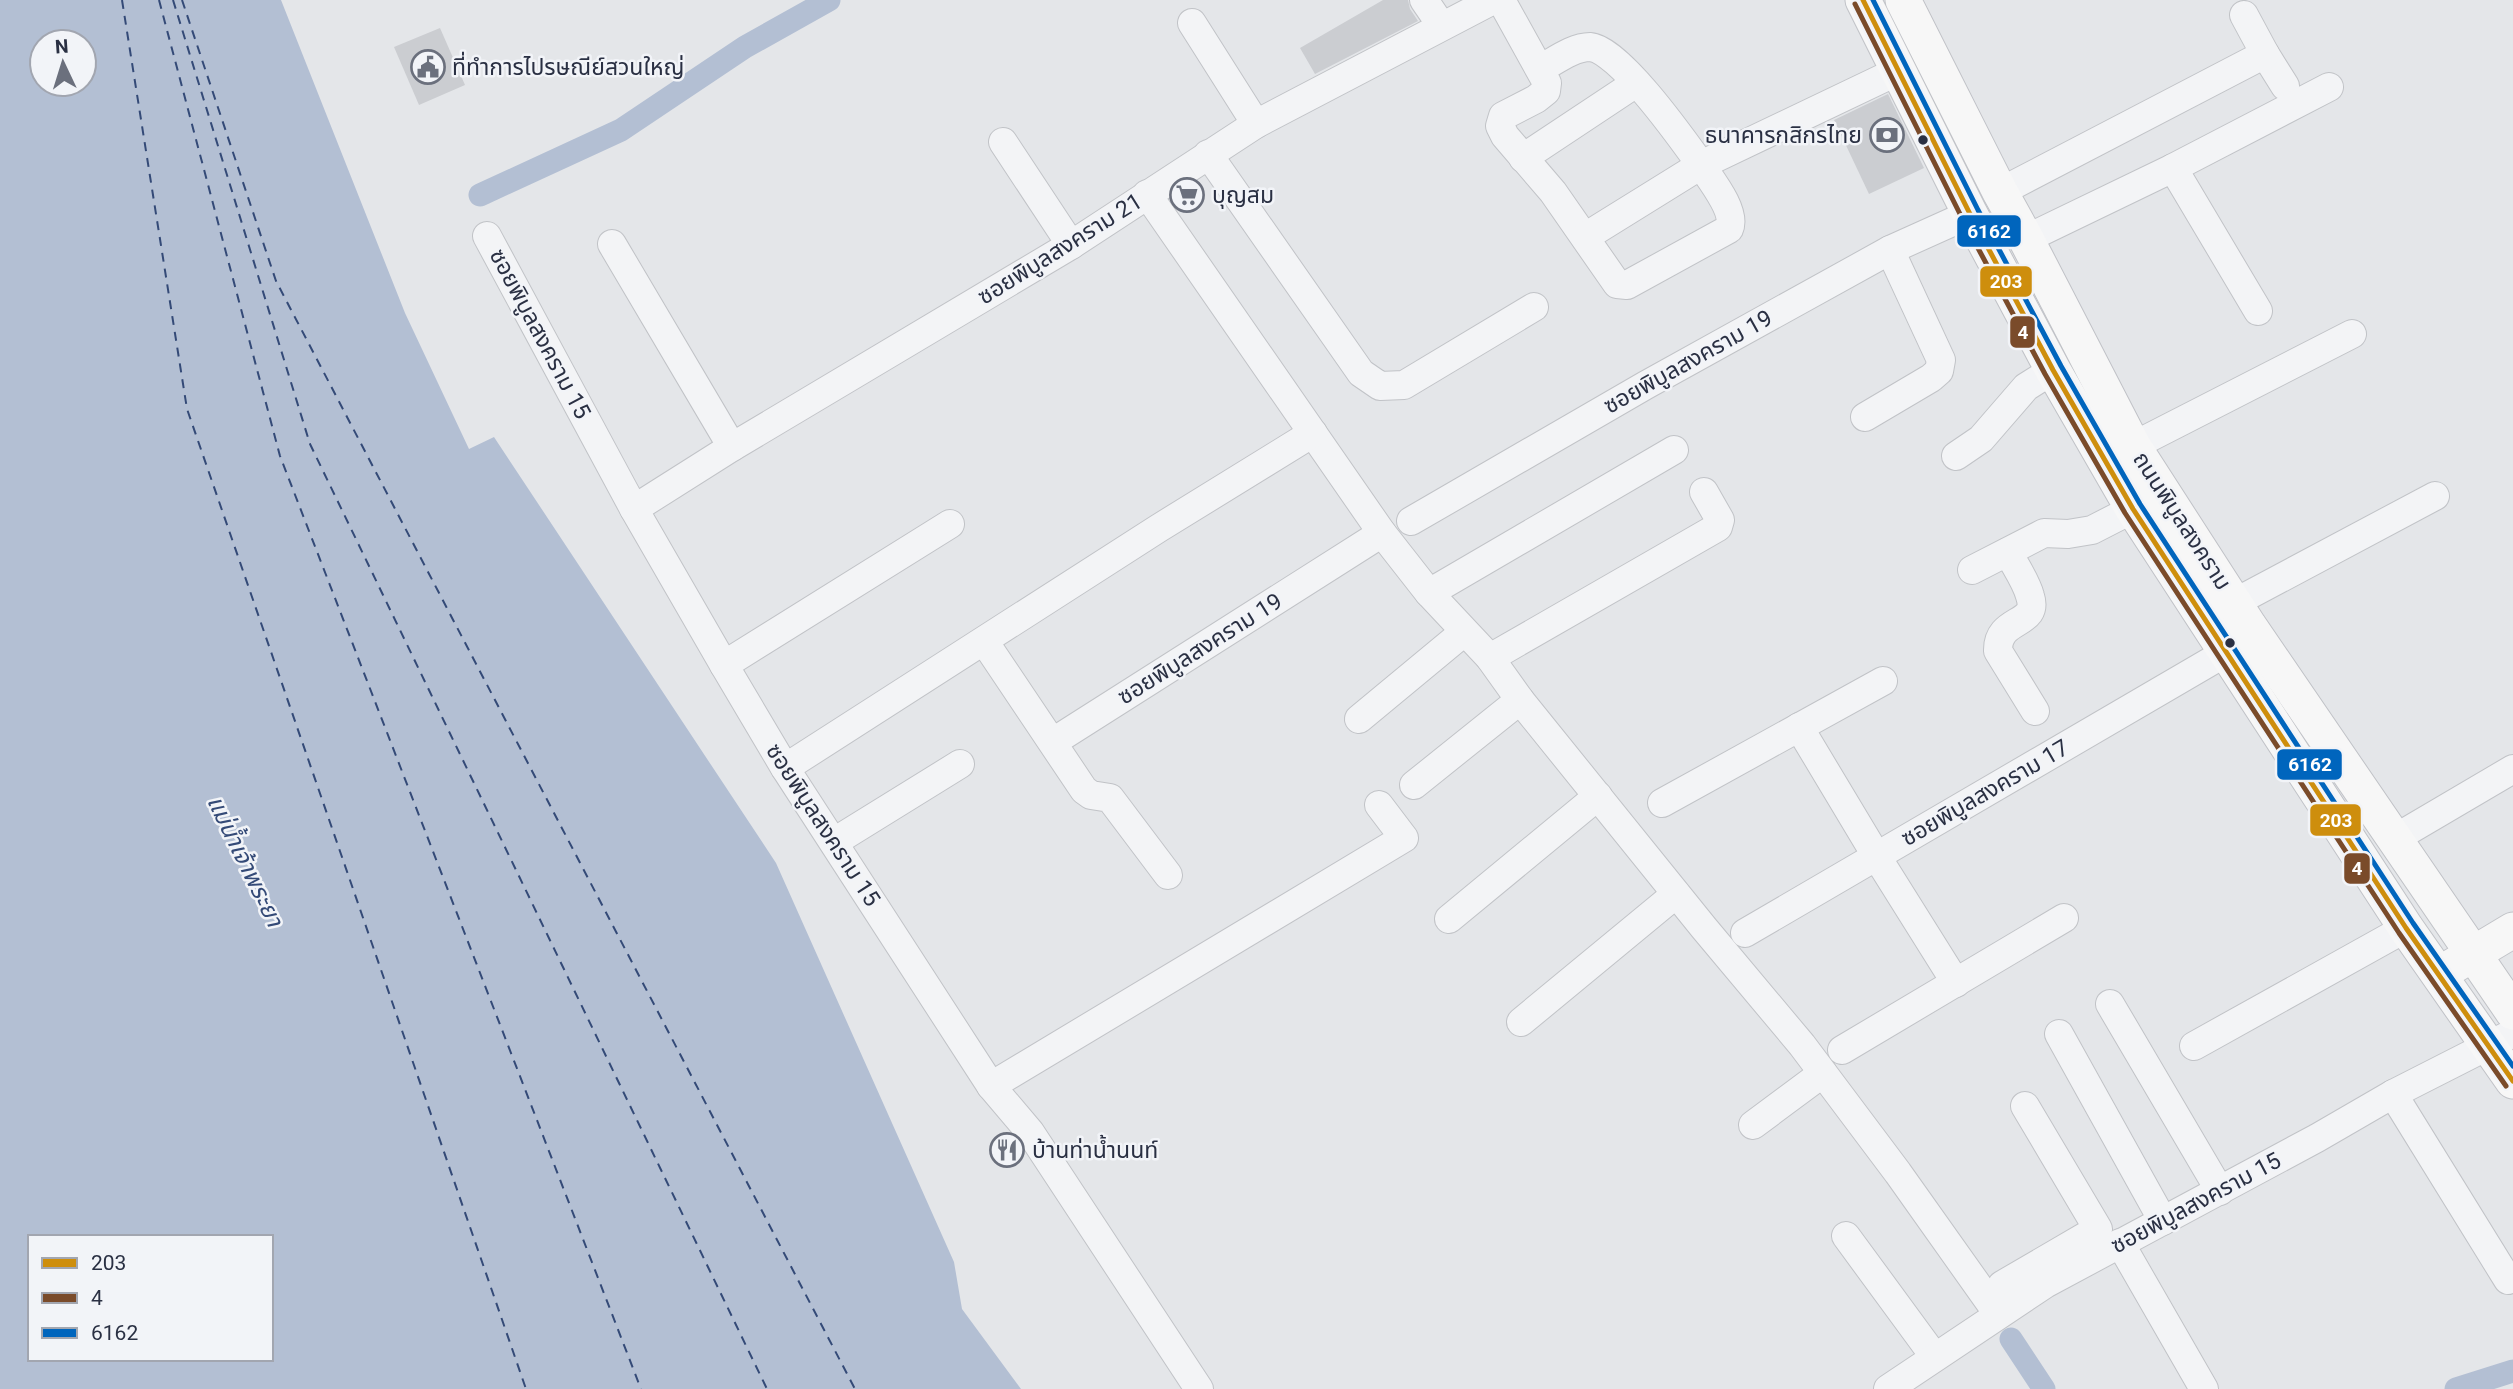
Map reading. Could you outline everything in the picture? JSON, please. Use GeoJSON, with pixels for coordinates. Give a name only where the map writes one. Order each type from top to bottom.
{"type":"FeatureCollection","features":[{"type":"Feature","properties":{"kind":"main road","name":"ถนนพิบูลสงคราม"},"geometry":{"type":"LineString","coordinates":[[1863,0],[1970,214],[2053,370],[2133,509],[2438,976],[2458,1004],[2500,1039],[2513,1081]]}},
{"type":"Feature","properties":{"kind":"main road","name":"ถนนพิบูลสงคราม"},"geometry":{"type":"LineString","coordinates":[[1903,0],[2133,446],[2234,603],[2394,839],[2493,968],[2513,1012]]}},
{"type":"Feature","properties":{"kind":"main road"},"geometry":{"type":"LineString","coordinates":[[2458,1004],[2493,968],[2513,930]]}},
{"type":"Feature","properties":{"kind":"main road"},"geometry":{"type":"LineString","coordinates":[[2438,976],[2493,968]]}},
{"type":"Feature","properties":{"kind":"street"},"geometry":{"type":"LineString","coordinates":[[1424,0],[1441,25]]}},
{"type":"Feature","properties":{"kind":"street","name":"ซอยพิบูลสงคราม 21"},"geometry":{"type":"LineString","coordinates":[[634,509],[732,447],[1071,245],[1256,124],[1493,0]]}},
{"type":"Feature","properties":{"kind":"street"},"geometry":{"type":"LineString","coordinates":[[1501,0],[1547,83],[1546,91],[1536,99],[1503,116],[1500,126],[1523,158],[1553,192],[1617,284],[1627,285],[1729,229],[1732,223],[1730,213],[1702,165],[1664,114],[1609,54],[1594,47],[1582,48],[1541,69]]}},
{"type":"Feature","properties":{"kind":"street"},"geometry":{"type":"LineString","coordinates":[[2244,15],[2285,86]]}},
{"type":"Feature","properties":{"kind":"street"},"geometry":{"type":"LineString","coordinates":[[1192,23],[1256,124]]}},
{"type":"Feature","properties":{"kind":"street"},"geometry":{"type":"LineString","coordinates":[[2000,192],[2265,54]]}},
{"type":"Feature","properties":{"kind":"street"},"geometry":{"type":"LineString","coordinates":[[1584,237],[1702,165],[1898,71]]}},
{"type":"Feature","properties":{"kind":"street"},"geometry":{"type":"LineString","coordinates":[[1523,158],[1636,83]]}},
{"type":"Feature","properties":{"kind":"street"},"geometry":{"type":"LineString","coordinates":[[2026,239],[2173,168],[2329,87]]}},
{"type":"Feature","properties":{"kind":"street"},"geometry":{"type":"LineString","coordinates":[[1003,142],[1071,245]]}},
{"type":"Feature","properties":{"kind":"street"},"geometry":{"type":"LineString","coordinates":[[1208,154],[1361,373],[1380,386],[1404,385],[1534,307]]}},
{"type":"Feature","properties":{"kind":"street"},"geometry":{"type":"LineString","coordinates":[[2173,168],[2258,311]]}},
{"type":"Feature","properties":{"kind":"street"},"geometry":{"type":"LineString","coordinates":[[1147,194],[1382,533],[1429,593],[1490,658],[1520,700],[1823,1073],[1998,1314]]}},
{"type":"Feature","properties":{"kind":"street","name":"ซอยพิบูลสงคราม 19"},"geometry":{"type":"LineString","coordinates":[[1411,521],[1646,385],[1890,250],[1970,214]]}},
{"type":"Feature","properties":{"kind":"street","name":"ซอยพิบูลสงคราม 15"},"geometry":{"type":"LineString","coordinates":[[487,236],[634,509],[785,768],[991,1086],[1030,1132],[1199,1389]]}},
{"type":"Feature","properties":{"kind":"street"},"geometry":{"type":"LineString","coordinates":[[612,244],[732,447]]}},
{"type":"Feature","properties":{"kind":"street"},"geometry":{"type":"LineString","coordinates":[[1865,417],[1940,371],[1941,360],[1890,250]]}},
{"type":"Feature","properties":{"kind":"street"},"geometry":{"type":"LineString","coordinates":[[2133,446],[2352,334]]}},
{"type":"Feature","properties":{"kind":"street"},"geometry":{"type":"LineString","coordinates":[[1956,456],[1981,439],[2026,387],[2053,370]]}},
{"type":"Feature","properties":{"kind":"street"},"geometry":{"type":"LineString","coordinates":[[785,768],[1313,433]]}},
{"type":"Feature","properties":{"kind":"street"},"geometry":{"type":"LineString","coordinates":[[1429,593],[1674,450]]}},
{"type":"Feature","properties":{"kind":"street"},"geometry":{"type":"LineString","coordinates":[[1490,658],[1718,527],[1720,520],[1704,492]]}},
{"type":"Feature","properties":{"kind":"street"},"geometry":{"type":"LineString","coordinates":[[2234,603],[2435,496]]}},
{"type":"Feature","properties":{"kind":"street"},"geometry":{"type":"LineString","coordinates":[[1972,570],[2044,533],[2068,534],[2092,530],[2133,509]]}},
{"type":"Feature","properties":{"kind":"street"},"geometry":{"type":"LineString","coordinates":[[724,665],[950,524]]}},
{"type":"Feature","properties":{"kind":"street","name":"ซอยพิบูลสงคราม 19"},"geometry":{"type":"LineString","coordinates":[[1053,742],[1382,533]]}},
{"type":"Feature","properties":{"kind":"street"},"geometry":{"type":"LineString","coordinates":[[2008,552],[2030,594],[2032,606],[2029,614],[2006,629],[1997,640],[1998,651],[2035,710]]}},
{"type":"Feature","properties":{"kind":"street"},"geometry":{"type":"LineString","coordinates":[[1359,719],[1464,632]]}},
{"type":"Feature","properties":{"kind":"street"},"geometry":{"type":"LineString","coordinates":[[984,641],[1084,790],[1091,795],[1111,798],[1168,874]]}},
{"type":"Feature","properties":{"kind":"street","name":"ซอยพิบูลสงคราม 17"},"geometry":{"type":"LineString","coordinates":[[1745,933],[2225,653]]}},
{"type":"Feature","properties":{"kind":"street"},"geometry":{"type":"LineString","coordinates":[[1662,803],[1883,681]]}},
{"type":"Feature","properties":{"kind":"street"},"geometry":{"type":"LineString","coordinates":[[1414,785],[1520,700]]}},
{"type":"Feature","properties":{"kind":"street"},"geometry":{"type":"LineString","coordinates":[[1800,727],[1956,983]]}},
{"type":"Feature","properties":{"kind":"street"},"geometry":{"type":"LineString","coordinates":[[834,842],[960,764]]}},
{"type":"Feature","properties":{"kind":"street"},"geometry":{"type":"LineString","coordinates":[[2394,839],[2513,769]]}},
{"type":"Feature","properties":{"kind":"street"},"geometry":{"type":"LineString","coordinates":[[1449,919],[1598,796]]}},
{"type":"Feature","properties":{"kind":"street"},"geometry":{"type":"LineString","coordinates":[[991,1086],[1404,838],[1379,805]]}},
{"type":"Feature","properties":{"kind":"street"},"geometry":{"type":"LineString","coordinates":[[1521,1022],[1676,894]]}},
{"type":"Feature","properties":{"kind":"street"},"geometry":{"type":"LineString","coordinates":[[1842,1050],[2064,918]]}},
{"type":"Feature","properties":{"kind":"street"},"geometry":{"type":"LineString","coordinates":[[2194,1046],[2406,928]]}},
{"type":"Feature","properties":{"kind":"street"},"geometry":{"type":"LineString","coordinates":[[2110,1004],[2220,1191]]}},
{"type":"Feature","properties":{"kind":"street"},"geometry":{"type":"LineString","coordinates":[[2059,1034],[2163,1221]]}},
{"type":"Feature","properties":{"kind":"street","name":"ซอยพิบูลสงคราม 15"},"geometry":{"type":"LineString","coordinates":[[1888,1389],[1998,1314],[2039,1275],[2120,1243],[2163,1221],[2318,1138],[2393,1094],[2500,1039]]}},
{"type":"Feature","properties":{"kind":"street"},"geometry":{"type":"LineString","coordinates":[[1753,1125],[1823,1073]]}},
{"type":"Feature","properties":{"kind":"street"},"geometry":{"type":"LineString","coordinates":[[2393,1094],[2508,1280]]}},
{"type":"Feature","properties":{"kind":"street"},"geometry":{"type":"LineString","coordinates":[[2002,1285],[2039,1275],[2098,1229],[2025,1106]]}},
{"type":"Feature","properties":{"kind":"street"},"geometry":{"type":"LineString","coordinates":[[1846,1236],[1934,1356]]}},
{"type":"Feature","properties":{"kind":"street"},"geometry":{"type":"LineString","coordinates":[[2120,1243],[2204,1389]]}},
{"type":"Feature","properties":{"kind":"water","name":"แม่น้ำเจ้าพระยา"},"geometry":{"type":"Polygon","coordinates":[[[0,0],[281,0],[405,313],[469,449],[494,437],[776,863],[954,1262],[962,1309],[1021,1389],[0,1389],[0,0]]]}},
{"type":"Feature","properties":{"kind":"building"},"geometry":{"type":"Polygon","coordinates":[[[1383,0],[1408,0],[1418,21],[1315,74],[1300,48],[1383,0]]]}},
{"type":"Feature","properties":{"kind":"building"},"geometry":{"type":"Polygon","coordinates":[[[440,28],[465,85],[419,105],[394,47],[440,28]]]}},
{"type":"Feature","properties":{"kind":"building"},"geometry":{"type":"Polygon","coordinates":[[[1888,94],[1924,168],[1869,194],[1834,120],[1888,94]]]}},
{"type":"Feature","properties":{"kind":"waterway"},"geometry":{"type":"LineString","coordinates":[[480,195],[621,130],[745,47],[829,0]]}},
{"type":"Feature","properties":{"kind":"waterway"},"geometry":{"type":"LineString","coordinates":[[2011,1339],[2044,1389]]}},
{"type":"Feature","properties":{"kind":"waterway"},"geometry":{"type":"LineString","coordinates":[[2456,1389],[2513,1371]]}},
{"type":"Feature","properties":{"kind":"ferry route"},"geometry":{"type":"LineString","coordinates":[[122,0],[187,409],[526,1389]]}},
{"type":"Feature","properties":{"kind":"ferry route"},"geometry":{"type":"LineString","coordinates":[[159,0],[280,456],[641,1389]]}},
{"type":"Feature","properties":{"kind":"ferry route"},"geometry":{"type":"LineString","coordinates":[[173,0],[310,444],[767,1389]]}},
{"type":"Feature","properties":{"kind":"ferry route"},"geometry":{"type":"LineString","coordinates":[[182,0],[276,281],[855,1389]]}},
{"type":"Feature","properties":{"kind":"transit line","name":"203"},"geometry":{"type":"LineString","coordinates":[[1863,0],[1970,214],[2053,370],[2133,509],[2406,928],[2513,1081]]}},
{"type":"Feature","properties":{"kind":"transit line","name":"6162"},"geometry":{"type":"LineString","coordinates":[[1873,0],[1978,210],[2061,366],[2140,504],[2413,923],[2513,1066]]}},
{"type":"Feature","properties":{"kind":"transit line","name":"4"},"geometry":{"type":"LineString","coordinates":[[1855,4],[1962,218],[2045,374],[2125,513],[2399,933],[2506,1086]]}},
{"type":"Feature","properties":{"kind":"place","name":"ที่ทำการไปรษณีย์สวนใหญ่"},"geometry":{"type":"Point","coordinates":[428,67]}},
{"type":"Feature","properties":{"kind":"place","name":"ธนาคารกสิกรไทย"},"geometry":{"type":"Point","coordinates":[1887,135]}},
{"type":"Feature","properties":{"kind":"place","name":"บุญสม"},"geometry":{"type":"Point","coordinates":[1187,195]}},
{"type":"Feature","properties":{"kind":"place","name":"บ้านท่าน้ำนนท์"},"geometry":{"type":"Point","coordinates":[1007,1150]}}]}
